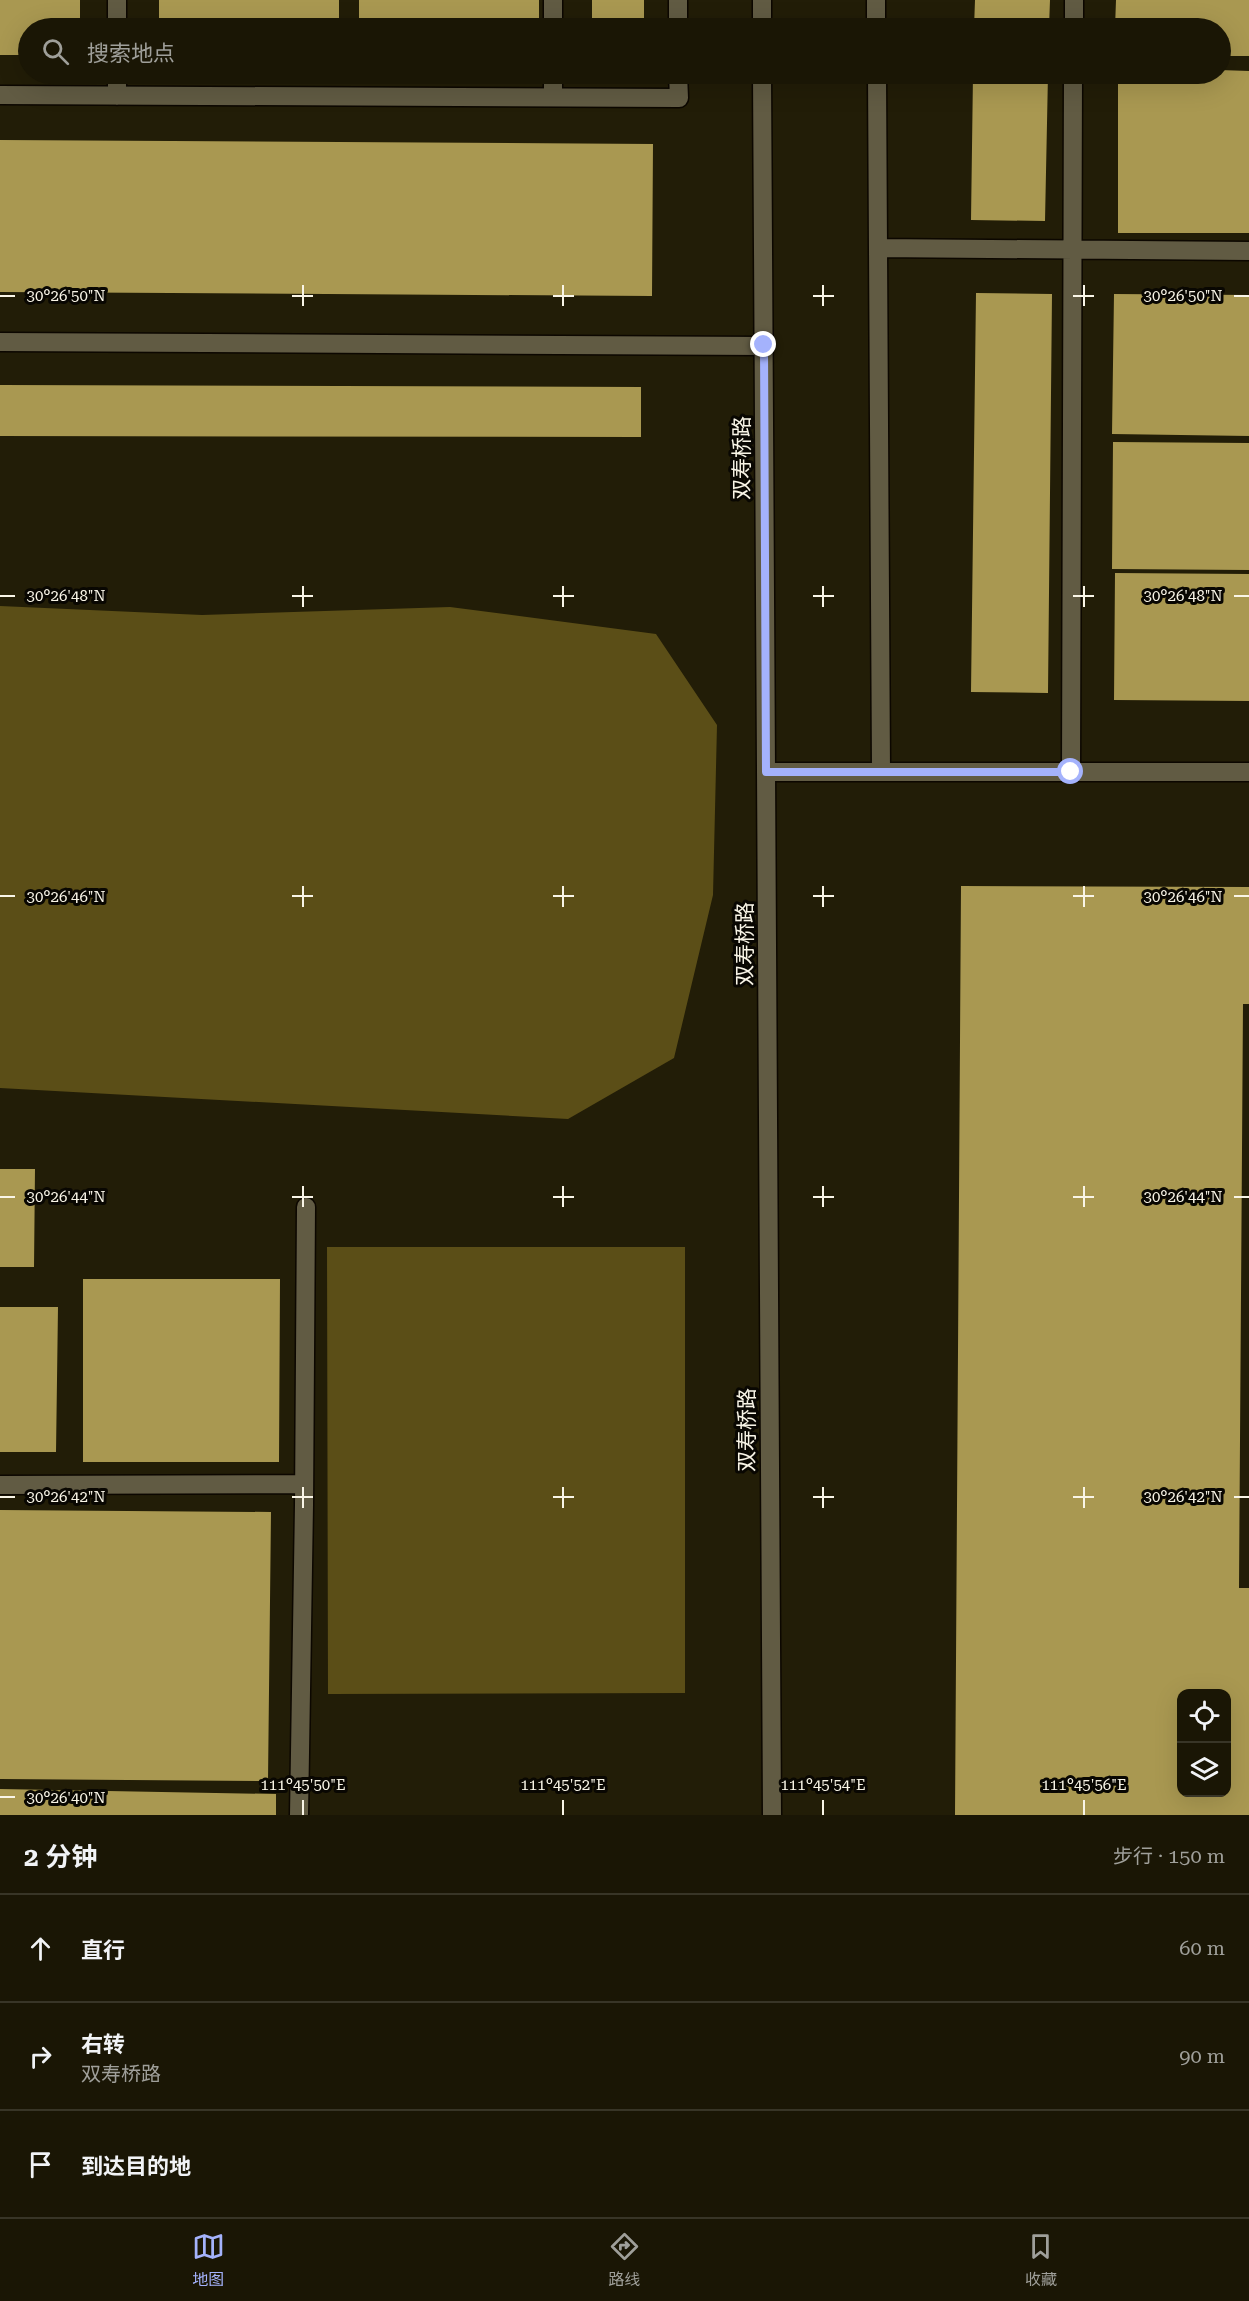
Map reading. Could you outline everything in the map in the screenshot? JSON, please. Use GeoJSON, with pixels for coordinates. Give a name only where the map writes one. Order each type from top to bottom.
{"type":"FeatureCollection","features":[{"type":"Feature","properties":{"kind":"street"},"geometry":{"type":"LineString","coordinates":[[117,0],[117,18]]}},
{"type":"Feature","properties":{"kind":"street"},"geometry":{"type":"LineString","coordinates":[[553,0],[553,18]]}},
{"type":"Feature","properties":{"kind":"street"},"geometry":{"type":"LineString","coordinates":[[678,0],[678,18]]}},
{"type":"Feature","properties":{"kind":"street"},"geometry":{"type":"LineString","coordinates":[[762,0],[762,18]]}},
{"type":"Feature","properties":{"kind":"street"},"geometry":{"type":"LineString","coordinates":[[876,0],[876,18]]}},
{"type":"Feature","properties":{"kind":"street"},"geometry":{"type":"LineString","coordinates":[[1074,0],[1074,18]]}},
{"type":"Feature","properties":{"kind":"street"},"geometry":{"type":"LineString","coordinates":[[117,84],[117,96]]}},
{"type":"Feature","properties":{"kind":"street"},"geometry":{"type":"LineString","coordinates":[[553,84],[553,97]]}},
{"type":"Feature","properties":{"kind":"street"},"geometry":{"type":"LineString","coordinates":[[0,95],[679,98],[678,84]]}},
{"type":"Feature","properties":{"kind":"street","name":"双寿桥路"},"geometry":{"type":"LineString","coordinates":[[762,84],[772,1815]]}},
{"type":"Feature","properties":{"kind":"street"},"geometry":{"type":"LineString","coordinates":[[877,84],[881,772]]}},
{"type":"Feature","properties":{"kind":"street"},"geometry":{"type":"LineString","coordinates":[[1071,772],[1073,84]]}},
{"type":"Feature","properties":{"kind":"street"},"geometry":{"type":"LineString","coordinates":[[878,248],[1249,251]]}},
{"type":"Feature","properties":{"kind":"street"},"geometry":{"type":"LineString","coordinates":[[0,342],[764,345]]}},
{"type":"Feature","properties":{"kind":"street"},"geometry":{"type":"LineString","coordinates":[[766,772],[1249,772]]}},
{"type":"Feature","properties":{"kind":"street"},"geometry":{"type":"LineString","coordinates":[[299,1815],[306,1207]]}},
{"type":"Feature","properties":{"kind":"street"},"geometry":{"type":"LineString","coordinates":[[0,1485],[304,1484]]}},
{"type":"Feature","properties":{"kind":"shaded area"},"geometry":{"type":"Polygon","coordinates":[[[0,606],[202,615],[450,607],[656,634],[717,725],[713,895],[674,1058],[568,1119],[0,1088],[0,606]]]}},
{"type":"Feature","properties":{"kind":"shaded area"},"geometry":{"type":"Polygon","coordinates":[[[327,1247],[685,1247],[685,1693],[328,1694],[327,1247]]]}},
{"type":"Feature","properties":{"kind":"building"},"geometry":{"type":"Polygon","coordinates":[[[0,0],[80,0],[80,18],[18,18],[18,55],[0,55],[0,0]]]}},
{"type":"Feature","properties":{"kind":"building"},"geometry":{"type":"Polygon","coordinates":[[[159,0],[339,0],[339,18],[159,18],[159,0]]]}},
{"type":"Feature","properties":{"kind":"building"},"geometry":{"type":"Polygon","coordinates":[[[359,0],[539,0],[539,18],[359,18],[359,0]]]}},
{"type":"Feature","properties":{"kind":"building"},"geometry":{"type":"Polygon","coordinates":[[[592,0],[644,0],[644,18],[592,18],[592,0]]]}},
{"type":"Feature","properties":{"kind":"building"},"geometry":{"type":"Polygon","coordinates":[[[975,0],[1050,0],[1049,18],[974,18],[975,0]]]}},
{"type":"Feature","properties":{"kind":"building"},"geometry":{"type":"Polygon","coordinates":[[[1116,0],[1249,0],[1249,56],[1231,56],[1231,18],[1115,18],[1116,0]]]}},
{"type":"Feature","properties":{"kind":"building"},"geometry":{"type":"Polygon","coordinates":[[[1231,70],[1249,71],[1249,233],[1118,233],[1118,84],[1231,84],[1231,70]]]}},
{"type":"Feature","properties":{"kind":"building"},"geometry":{"type":"Polygon","coordinates":[[[973,84],[1048,84],[1045,221],[971,220],[973,84]]]}},
{"type":"Feature","properties":{"kind":"building"},"geometry":{"type":"Polygon","coordinates":[[[0,140],[653,144],[652,296],[0,292],[0,140]]]}},
{"type":"Feature","properties":{"kind":"building"},"geometry":{"type":"Polygon","coordinates":[[[976,293],[1052,294],[1048,693],[971,692],[976,293]]]}},
{"type":"Feature","properties":{"kind":"building"},"geometry":{"type":"Polygon","coordinates":[[[1114,294],[1249,295],[1249,436],[1112,434],[1114,294]]]}},
{"type":"Feature","properties":{"kind":"building"},"geometry":{"type":"Polygon","coordinates":[[[0,385],[641,387],[641,437],[0,436],[0,385]]]}},
{"type":"Feature","properties":{"kind":"building"},"geometry":{"type":"Polygon","coordinates":[[[1113,442],[1249,443],[1249,570],[1112,569],[1113,442]]]}},
{"type":"Feature","properties":{"kind":"building"},"geometry":{"type":"Polygon","coordinates":[[[1115,573],[1249,574],[1249,701],[1114,700],[1115,573]]]}},
{"type":"Feature","properties":{"kind":"building"},"geometry":{"type":"Polygon","coordinates":[[[961,886],[1249,887],[1249,1004],[1243,1004],[1239,1588],[1249,1588],[1249,1815],[955,1815],[961,886]]]}},
{"type":"Feature","properties":{"kind":"building"},"geometry":{"type":"Polygon","coordinates":[[[0,1169],[35,1169],[34,1267],[0,1267],[0,1169]]]}},
{"type":"Feature","properties":{"kind":"building"},"geometry":{"type":"Polygon","coordinates":[[[83,1279],[280,1279],[279,1462],[83,1462],[83,1279]]]}},
{"type":"Feature","properties":{"kind":"building"},"geometry":{"type":"Polygon","coordinates":[[[0,1307],[58,1307],[56,1452],[0,1452],[0,1307]]]}},
{"type":"Feature","properties":{"kind":"building"},"geometry":{"type":"Polygon","coordinates":[[[0,1510],[271,1512],[268,1781],[0,1779],[0,1510]]]}},
{"type":"Feature","properties":{"kind":"building"},"geometry":{"type":"Polygon","coordinates":[[[0,1789],[276,1794],[276,1815],[0,1815],[0,1789]]]}},
{"type":"Feature","properties":{"kind":"route"},"geometry":{"type":"LineString","coordinates":[[764,345],[766,772],[1071,772]]}}]}
